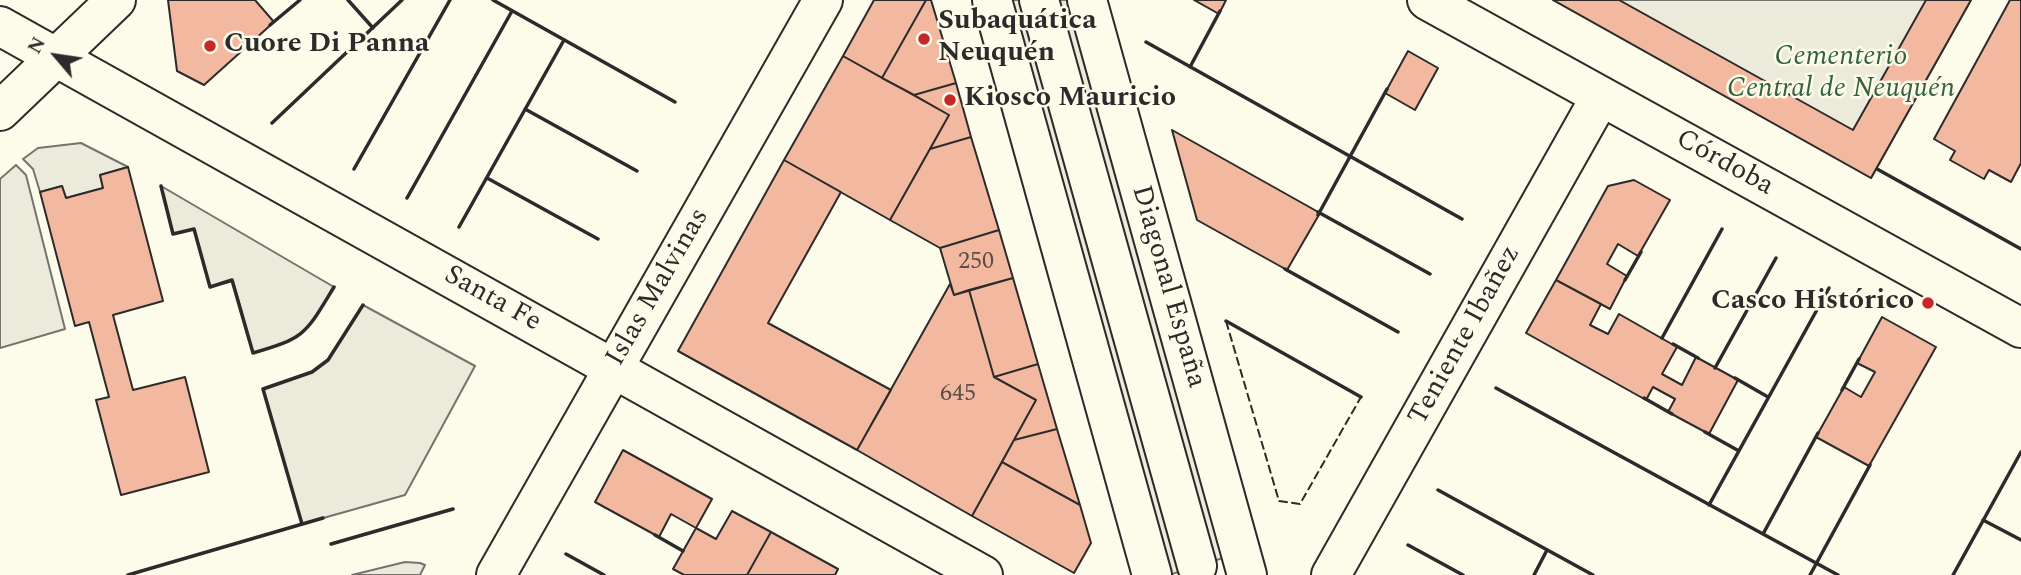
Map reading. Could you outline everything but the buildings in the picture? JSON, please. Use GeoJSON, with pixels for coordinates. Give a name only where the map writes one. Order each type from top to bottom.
{"type":"FeatureCollection","features":[{"type":"Feature","properties":{"kind":"street"},"geometry":{"type":"LineString","coordinates":[[0,111],[116,0]]}},
{"type":"Feature","properties":{"kind":"street","name":"Islas Malvinas"},"geometry":{"type":"LineString","coordinates":[[496,575],[823,0]]}},
{"type":"Feature","properties":{"kind":"street"},"geometry":{"type":"LineString","coordinates":[[992,0],[1152,575]]}},
{"type":"Feature","properties":{"kind":"street"},"geometry":{"type":"LineString","coordinates":[[1039,0],[1197,566]]}},
{"type":"Feature","properties":{"kind":"street","name":"Diagonal España"},"geometry":{"type":"LineString","coordinates":[[1087,0],[1247,575]]}},
{"type":"Feature","properties":{"kind":"street","name":"Córdoba"},"geometry":{"type":"LineString","coordinates":[[1427,0],[2021,328]]}},
{"type":"Feature","properties":{"kind":"street","name":"Santa Fe"},"geometry":{"type":"LineString","coordinates":[[0,26],[983,575]]}},
{"type":"Feature","properties":{"kind":"street","name":"Teniente Ibañez"},"geometry":{"type":"LineString","coordinates":[[1331,575],[1601,96]]}},
{"type":"Feature","properties":{"kind":"green space"},"geometry":{"type":"Polygon","coordinates":[[[1008,0],[1070,0],[1226,557],[1169,575],[1008,0]]]}},
{"type":"Feature","properties":{"kind":"green space","name":"Cementerio Central de Neuquén"},"geometry":{"type":"Polygon","coordinates":[[[1553,0],[1971,0],[1871,178],[1553,0]]]}},
{"type":"Feature","properties":{"kind":"green space"},"geometry":{"type":"Polygon","coordinates":[[[81,143],[128,167],[100,175],[103,188],[66,198],[62,186],[40,192],[33,169],[23,159],[38,148],[81,143]]]}},
{"type":"Feature","properties":{"kind":"green space"},"geometry":{"type":"Polygon","coordinates":[[[16,165],[26,175],[65,329],[0,348],[0,179],[16,165]]]}},
{"type":"Feature","properties":{"kind":"green space"},"geometry":{"type":"Polygon","coordinates":[[[161,186],[334,287],[303,332],[284,343],[253,353],[233,281],[210,287],[194,229],[173,234],[161,186]]]}},
{"type":"Feature","properties":{"kind":"green space"},"geometry":{"type":"Polygon","coordinates":[[[363,305],[475,366],[405,495],[302,524],[263,389],[312,372],[328,360],[363,305]]]}},
{"type":"Feature","properties":{"kind":"green space"},"geometry":{"type":"Polygon","coordinates":[[[405,562],[425,565],[420,575],[352,575],[405,562]]]}},
{"type":"Feature","properties":{"kind":"fence"},"geometry":{"type":"LineString","coordinates":[[1226,321],[1279,501],[1300,504],[1361,397]]}},
{"type":"Feature","properties":{"kind":"wall"},"geometry":{"type":"LineString","coordinates":[[270,25],[300,0]]}},
{"type":"Feature","properties":{"kind":"wall"},"geometry":{"type":"LineString","coordinates":[[348,0],[373,28]]}},
{"type":"Feature","properties":{"kind":"wall"},"geometry":{"type":"LineString","coordinates":[[272,123],[402,0]]}},
{"type":"Feature","properties":{"kind":"wall"},"geometry":{"type":"LineString","coordinates":[[354,169],[450,0]]}},
{"type":"Feature","properties":{"kind":"wall"},"geometry":{"type":"LineString","coordinates":[[493,0],[675,102]]}},
{"type":"Feature","properties":{"kind":"wall"},"geometry":{"type":"LineString","coordinates":[[407,198],[512,11]]}},
{"type":"Feature","properties":{"kind":"wall"},"geometry":{"type":"LineString","coordinates":[[1190,67],[1220,11]]}},
{"type":"Feature","properties":{"kind":"wall"},"geometry":{"type":"LineString","coordinates":[[459,227],[564,40]]}},
{"type":"Feature","properties":{"kind":"wall"},"geometry":{"type":"LineString","coordinates":[[1146,42],[1462,219]]}},
{"type":"Feature","properties":{"kind":"wall"},"geometry":{"type":"LineString","coordinates":[[1318,215],[1387,89]]}},
{"type":"Feature","properties":{"kind":"wall"},"geometry":{"type":"LineString","coordinates":[[525,109],[637,171]]}},
{"type":"Feature","properties":{"kind":"wall"},"geometry":{"type":"LineString","coordinates":[[1877,169],[2021,249]]}},
{"type":"Feature","properties":{"kind":"wall"},"geometry":{"type":"LineString","coordinates":[[487,178],[598,239]]}},
{"type":"Feature","properties":{"kind":"wall"},"geometry":{"type":"LineString","coordinates":[[161,186],[173,234],[194,229],[210,287],[232,280],[253,353],[284,343],[303,332],[334,287]]}},
{"type":"Feature","properties":{"kind":"wall"},"geometry":{"type":"LineString","coordinates":[[1318,212],[1430,274]]}},
{"type":"Feature","properties":{"kind":"wall"},"geometry":{"type":"LineString","coordinates":[[1662,338],[1722,229]]}},
{"type":"Feature","properties":{"kind":"wall"},"geometry":{"type":"LineString","coordinates":[[1625,280],[1641,252]]}},
{"type":"Feature","properties":{"kind":"wall"},"geometry":{"type":"LineString","coordinates":[[1715,368],[1776,258]]}},
{"type":"Feature","properties":{"kind":"wall"},"geometry":{"type":"LineString","coordinates":[[1285,269],[1398,332]]}},
{"type":"Feature","properties":{"kind":"wall"},"geometry":{"type":"LineString","coordinates":[[1709,505],[1829,288]]}},
{"type":"Feature","properties":{"kind":"wall"},"geometry":{"type":"LineString","coordinates":[[302,524],[263,389],[312,372],[328,360],[363,305]]}},
{"type":"Feature","properties":{"kind":"wall"},"geometry":{"type":"LineString","coordinates":[[1226,321],[1361,397]]}},
{"type":"Feature","properties":{"kind":"wall"},"geometry":{"type":"LineString","coordinates":[[1673,344],[1698,358]]}},
{"type":"Feature","properties":{"kind":"wall"},"geometry":{"type":"LineString","coordinates":[[1842,390],[1859,359]]}},
{"type":"Feature","properties":{"kind":"wall"},"geometry":{"type":"LineString","coordinates":[[1735,378],[1768,397]]}},
{"type":"Feature","properties":{"kind":"wall"},"geometry":{"type":"LineString","coordinates":[[1496,388],[1838,575]]}},
{"type":"Feature","properties":{"kind":"wall"},"geometry":{"type":"LineString","coordinates":[[1644,398],[1672,414]]}},
{"type":"Feature","properties":{"kind":"wall"},"geometry":{"type":"LineString","coordinates":[[1705,432],[1739,451]]}},
{"type":"Feature","properties":{"kind":"wall"},"geometry":{"type":"LineString","coordinates":[[1763,534],[1818,433]]}},
{"type":"Feature","properties":{"kind":"wall"},"geometry":{"type":"LineString","coordinates":[[1953,575],[2021,452]]}},
{"type":"Feature","properties":{"kind":"wall"},"geometry":{"type":"LineString","coordinates":[[1810,575],[1870,465]]}},
{"type":"Feature","properties":{"kind":"wall"},"geometry":{"type":"LineString","coordinates":[[1438,490],[1593,575]]}},
{"type":"Feature","properties":{"kind":"wall"},"geometry":{"type":"LineString","coordinates":[[331,544],[453,509]]}},
{"type":"Feature","properties":{"kind":"wall"},"geometry":{"type":"LineString","coordinates":[[128,575],[323,518]]}},
{"type":"Feature","properties":{"kind":"wall"},"geometry":{"type":"LineString","coordinates":[[1983,520],[2021,540]]}},
{"type":"Feature","properties":{"kind":"wall"},"geometry":{"type":"LineString","coordinates":[[655,535],[683,551]]}},
{"type":"Feature","properties":{"kind":"wall"},"geometry":{"type":"LineString","coordinates":[[1408,545],[1463,575]]}},
{"type":"Feature","properties":{"kind":"wall"},"geometry":{"type":"LineString","coordinates":[[1534,575],[1547,550]]}},
{"type":"Feature","properties":{"kind":"wall"},"geometry":{"type":"LineString","coordinates":[[566,554],[604,575]]}},
{"type":"Feature","properties":{"kind":"place","name":"Subaquática Neuquén"},"geometry":{"type":"Point","coordinates":[924,39]}},
{"type":"Feature","properties":{"kind":"place","name":"Cuore Di Panna"},"geometry":{"type":"Point","coordinates":[210,46]}},
{"type":"Feature","properties":{"kind":"place","name":"Kiosco Mauricio"},"geometry":{"type":"Point","coordinates":[950,100]}},
{"type":"Feature","properties":{"kind":"place","name":"Casco Histórico"},"geometry":{"type":"Point","coordinates":[1928,303]}}]}
